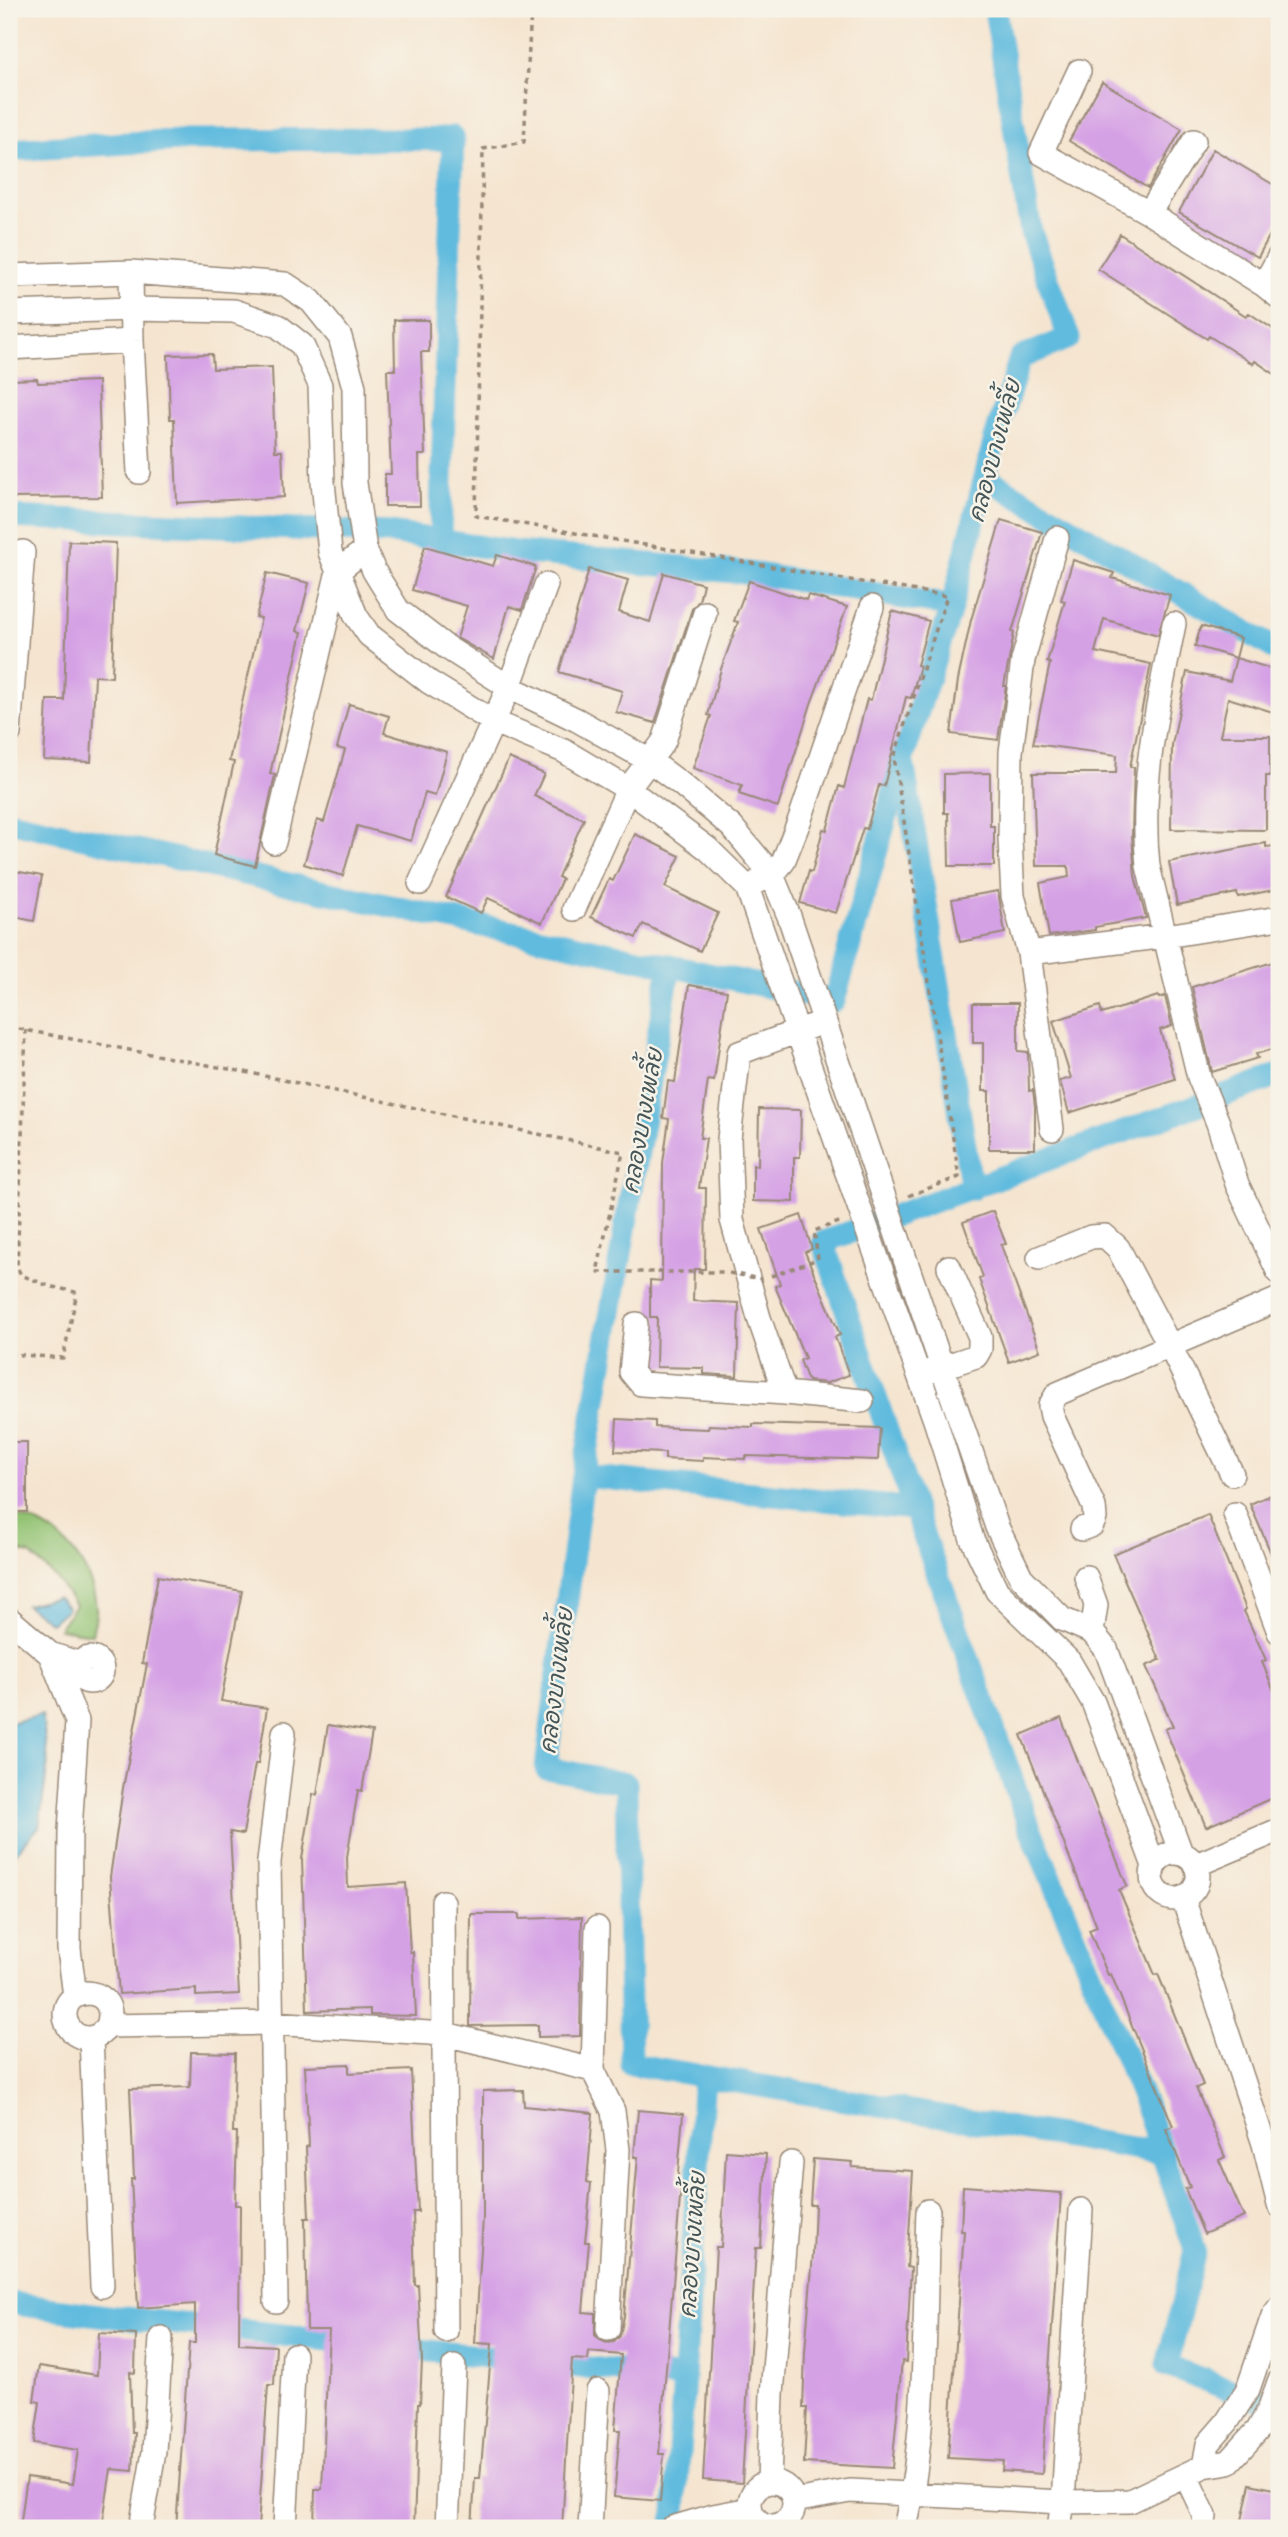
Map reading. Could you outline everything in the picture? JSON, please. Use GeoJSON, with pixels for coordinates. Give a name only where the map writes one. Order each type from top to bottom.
{"type":"FeatureCollection","features":[{"type":"Feature","properties":{"kind":"street"},"geometry":{"type":"LineString","coordinates":[[1079,71],[1041,153],[1149,213],[1272,291],[1279,257]]}},
{"type":"Feature","properties":{"kind":"street"},"geometry":{"type":"LineString","coordinates":[[1149,213],[1194,141]]}},
{"type":"Feature","properties":{"kind":"street"},"geometry":{"type":"LineString","coordinates":[[9,276],[131,272],[285,284],[311,301],[340,337],[354,387],[355,483],[365,550],[374,571],[398,610],[446,647],[509,687],[577,720],[650,761],[681,783],[732,827],[772,875],[997,1527],[1021,1577],[1062,1619],[1092,1632],[1106,1649],[1189,1859],[1198,1872],[1195,1888],[1183,1898],[1175,1899],[1160,1894],[1152,1880],[1154,1866],[1093,1702],[1069,1661],[997,1591],[977,1550],[919,1375],[747,887],[708,849],[628,789],[564,751],[494,722],[429,682],[369,635],[356,616],[334,561],[323,482],[320,385],[302,345],[278,326],[234,311],[132,309],[9,313]]}},
{"type":"Feature","properties":{"kind":"street"},"geometry":{"type":"LineString","coordinates":[[131,272],[139,472]]}},
{"type":"Feature","properties":{"kind":"street"},"geometry":{"type":"LineString","coordinates":[[9,348],[132,341]]}},
{"type":"Feature","properties":{"kind":"street"},"geometry":{"type":"LineString","coordinates":[[1052,1129],[1029,953],[1013,896],[1010,839],[1011,751],[1023,660],[1057,538]]}},
{"type":"Feature","properties":{"kind":"street"},"geometry":{"type":"LineString","coordinates":[[334,561],[365,550]]}},
{"type":"Feature","properties":{"kind":"street"},"geometry":{"type":"LineString","coordinates":[[9,733],[23,552]]}},
{"type":"Feature","properties":{"kind":"street"},"geometry":{"type":"LineString","coordinates":[[274,842],[334,561]]}},
{"type":"Feature","properties":{"kind":"street"},"geometry":{"type":"LineString","coordinates":[[420,883],[509,687],[546,585]]}},
{"type":"Feature","properties":{"kind":"street"},"geometry":{"type":"LineString","coordinates":[[747,887],[772,875],[783,862],[872,607]]}},
{"type":"Feature","properties":{"kind":"street"},"geometry":{"type":"LineString","coordinates":[[574,909],[628,789],[664,741],[705,613]]}},
{"type":"Feature","properties":{"kind":"street"},"geometry":{"type":"LineString","coordinates":[[1174,624],[1150,746],[1145,801],[1148,866],[1199,1077],[1218,1123],[1237,1184],[1279,1273]]}},
{"type":"Feature","properties":{"kind":"street"},"geometry":{"type":"LineString","coordinates":[[1029,953],[1166,936],[1279,918]]}},
{"type":"Feature","properties":{"kind":"street"},"geometry":{"type":"LineString","coordinates":[[785,1393],[759,1318],[732,1220],[729,1139],[739,1053],[794,1022],[822,1014]]}},
{"type":"Feature","properties":{"kind":"street"},"geometry":{"type":"LineString","coordinates":[[1039,1258],[1090,1237],[1105,1236],[1118,1248],[1170,1346],[1232,1475]]}},
{"type":"Feature","properties":{"kind":"street"},"geometry":{"type":"LineString","coordinates":[[919,1375],[976,1356],[980,1349],[980,1337],[949,1267]]}},
{"type":"Feature","properties":{"kind":"street"},"geometry":{"type":"LineString","coordinates":[[1082,1528],[1092,1525],[1095,1518],[1094,1507],[1052,1416],[1051,1406],[1057,1394],[1279,1299]]}},
{"type":"Feature","properties":{"kind":"street"},"geometry":{"type":"LineString","coordinates":[[636,1324],[631,1372],[641,1384],[862,1401]]}},
{"type":"Feature","properties":{"kind":"street"},"geometry":{"type":"LineString","coordinates":[[1235,1514],[1279,1632]]}},
{"type":"Feature","properties":{"kind":"street"},"geometry":{"type":"LineString","coordinates":[[1086,1577],[1096,1605],[1092,1632]]}},
{"type":"Feature","properties":{"kind":"street"},"geometry":{"type":"LineString","coordinates":[[9,1619],[50,1654],[85,1673],[77,1721],[70,1830],[69,1949],[75,1996],[66,2009],[67,2024],[77,2035],[271,2023],[445,2034],[593,2070]]}},
{"type":"Feature","properties":{"kind":"street"},"geometry":{"type":"LineString","coordinates":[[50,1654],[77,1721]]}},
{"type":"Feature","properties":{"kind":"street"},"geometry":{"type":"LineString","coordinates":[[276,2301],[269,1862],[284,1732]]}},
{"type":"Feature","properties":{"kind":"street"},"geometry":{"type":"LineString","coordinates":[[1154,1866],[1171,1853],[1189,1859],[1279,1830]]}},
{"type":"Feature","properties":{"kind":"street"},"geometry":{"type":"LineString","coordinates":[[1183,1898],[1264,2144],[1279,2205]]}},
{"type":"Feature","properties":{"kind":"street"},"geometry":{"type":"LineString","coordinates":[[443,1902],[446,2331]]}},
{"type":"Feature","properties":{"kind":"street"},"geometry":{"type":"LineString","coordinates":[[597,1928],[593,2070],[613,2111],[618,2150],[608,2329]]}},
{"type":"Feature","properties":{"kind":"street"},"geometry":{"type":"LineString","coordinates":[[75,1996],[90,1993],[104,1999],[110,2012],[99,2032],[102,2286]]}},
{"type":"Feature","properties":{"kind":"street"},"geometry":{"type":"LineString","coordinates":[[769,2482],[772,2395],[791,2163]]}},
{"type":"Feature","properties":{"kind":"street"},"geometry":{"type":"LineString","coordinates":[[1059,2528],[1063,2502],[1081,2210]]}},
{"type":"Feature","properties":{"kind":"street"},"geometry":{"type":"LineString","coordinates":[[905,2528],[913,2494],[920,2420],[928,2211]]}},
{"type":"Feature","properties":{"kind":"street"},"geometry":{"type":"LineString","coordinates":[[1203,2528],[1205,2515],[1195,2471],[1208,2444],[1227,2422],[1248,2389],[1273,2316],[1279,2308]]}},
{"type":"Feature","properties":{"kind":"street"},"geometry":{"type":"LineString","coordinates":[[141,2528],[154,2452],[161,2338]]}},
{"type":"Feature","properties":{"kind":"street"},"geometry":{"type":"LineString","coordinates":[[285,2528],[294,2355]]}},
{"type":"Feature","properties":{"kind":"street"},"geometry":{"type":"LineString","coordinates":[[447,2528],[454,2367]]}},
{"type":"Feature","properties":{"kind":"street"},"geometry":{"type":"LineString","coordinates":[[794,2501],[850,2491],[1063,2502],[1130,2501],[1195,2471],[1229,2462],[1258,2430],[1279,2382]]}},
{"type":"Feature","properties":{"kind":"street"},"geometry":{"type":"LineString","coordinates":[[590,2528],[598,2391]]}},
{"type":"Feature","properties":{"kind":"street"},"geometry":{"type":"LineString","coordinates":[[769,2482],[782,2484],[792,2494],[794,2508],[787,2521],[781,2525],[767,2527],[757,2520],[750,2509],[756,2488],[769,2482]]}},
{"type":"Feature","properties":{"kind":"street"},"geometry":{"type":"LineString","coordinates":[[672,2528],[750,2509]]}},
{"type":"Feature","properties":{"kind":"path"},"geometry":{"type":"LineString","coordinates":[[531,9],[524,142],[483,149],[476,516],[947,596],[894,757],[959,1177],[899,1200]]}},
{"type":"Feature","properties":{"kind":"path"},"geometry":{"type":"LineString","coordinates":[[9,1027],[269,1077],[623,1152],[597,1272],[717,1271],[761,1279],[818,1259],[814,1231],[850,1218]]}},
{"type":"Feature","properties":{"kind":"path"},"geometry":{"type":"LineString","coordinates":[[9,1354],[63,1358],[76,1297],[75,1292],[48,1286],[21,1275],[17,1267],[26,1029]]}},
{"type":"Feature","properties":{"kind":"green space"},"geometry":{"type":"Polygon","coordinates":[[[9,1516],[41,1525],[55,1534],[79,1559],[93,1590],[96,1607],[92,1634],[59,1629],[75,1605],[56,1578],[30,1554],[9,1548],[9,1516]]]}},
{"type":"Feature","properties":{"kind":"water"},"geometry":{"type":"Polygon","coordinates":[[[57,1597],[68,1608],[51,1623],[26,1605],[57,1597]]]}},
{"type":"Feature","properties":{"kind":"water"},"geometry":{"type":"Polygon","coordinates":[[[42,1715],[48,1762],[39,1827],[10,1859],[9,1723],[42,1715]]]}},
{"type":"Feature","properties":{"kind":"building"},"geometry":{"type":"Polygon","coordinates":[[[1102,82],[1182,129],[1148,188],[1069,141],[1102,82]]]}},
{"type":"Feature","properties":{"kind":"building"},"geometry":{"type":"Polygon","coordinates":[[[1213,149],[1279,188],[1279,218],[1258,257],[1179,212],[1213,149]]]}},
{"type":"Feature","properties":{"kind":"building"},"geometry":{"type":"Polygon","coordinates":[[[1120,234],[1246,316],[1249,313],[1279,333],[1279,377],[1209,336],[1207,339],[1098,269],[1120,234]]]}},
{"type":"Feature","properties":{"kind":"building"},"geometry":{"type":"Polygon","coordinates":[[[394,320],[429,320],[429,352],[421,352],[425,455],[419,455],[420,506],[385,506],[385,474],[391,474],[387,370],[395,370],[394,320]]]}},
{"type":"Feature","properties":{"kind":"building"},"geometry":{"type":"Polygon","coordinates":[[[212,354],[213,369],[272,367],[275,451],[282,451],[284,497],[177,503],[174,419],[170,419],[168,355],[212,354]]]}},
{"type":"Feature","properties":{"kind":"building"},"geometry":{"type":"Polygon","coordinates":[[[37,379],[38,383],[98,381],[102,497],[9,498],[9,380],[37,379]]]}},
{"type":"Feature","properties":{"kind":"building"},"geometry":{"type":"Polygon","coordinates":[[[1001,520],[1042,532],[1012,632],[1014,633],[998,740],[951,734],[958,680],[971,620],[1001,520]]]}},
{"type":"Feature","properties":{"kind":"building"},"geometry":{"type":"Polygon","coordinates":[[[69,541],[116,543],[112,677],[95,676],[91,762],[44,760],[47,700],[64,700],[69,541]]]}},
{"type":"Feature","properties":{"kind":"building"},"geometry":{"type":"Polygon","coordinates":[[[425,546],[493,566],[497,555],[536,567],[522,610],[509,606],[494,659],[457,638],[467,606],[412,590],[425,546]]]}},
{"type":"Feature","properties":{"kind":"building"},"geometry":{"type":"Polygon","coordinates":[[[1073,560],[1114,573],[1112,578],[1170,595],[1158,635],[1104,619],[1095,652],[1151,664],[1130,767],[1134,767],[1132,835],[1135,876],[1146,918],[1095,927],[1095,930],[1049,936],[1040,883],[1069,877],[1068,866],[1036,866],[1033,773],[1116,773],[1117,755],[1033,744],[1050,663],[1047,662],[1065,601],[1061,600],[1073,560]]]}},
{"type":"Feature","properties":{"kind":"building"},"geometry":{"type":"Polygon","coordinates":[[[589,569],[628,580],[619,612],[650,622],[664,573],[703,584],[699,601],[692,609],[655,723],[616,712],[622,691],[559,672],[589,569]]]}},
{"type":"Feature","properties":{"kind":"building"},"geometry":{"type":"Polygon","coordinates":[[[267,573],[309,583],[297,631],[302,632],[270,774],[275,775],[255,866],[214,855],[234,762],[229,761],[261,618],[256,617],[267,573]]]}},
{"type":"Feature","properties":{"kind":"building"},"geometry":{"type":"Polygon","coordinates":[[[749,581],[806,600],[808,595],[847,607],[811,704],[778,807],[739,794],[742,785],[693,768],[711,716],[708,715],[721,669],[738,622],[734,621],[749,581]]]}},
{"type":"Feature","properties":{"kind":"building"},"geometry":{"type":"Polygon","coordinates":[[[892,611],[929,621],[917,665],[920,666],[911,698],[906,697],[884,786],[879,785],[867,829],[863,828],[836,913],[800,903],[809,871],[812,872],[823,829],[827,830],[839,786],[844,788],[867,699],[871,700],[892,611]]]}},
{"type":"Feature","properties":{"kind":"building"},"geometry":{"type":"Polygon","coordinates":[[[1201,626],[1241,638],[1236,658],[1195,646],[1201,626]]]}},
{"type":"Feature","properties":{"kind":"building"},"geometry":{"type":"Polygon","coordinates":[[[1236,658],[1279,671],[1279,702],[1276,713],[1228,698],[1220,736],[1270,736],[1270,776],[1266,776],[1266,830],[1171,829],[1172,745],[1187,672],[1230,681],[1236,658]]]}},
{"type":"Feature","properties":{"kind":"building"},"geometry":{"type":"Polygon","coordinates":[[[349,704],[389,716],[384,733],[447,752],[435,796],[425,793],[411,841],[357,826],[343,876],[304,864],[317,820],[324,822],[345,750],[337,748],[349,704]]]}},
{"type":"Feature","properties":{"kind":"building"},"geometry":{"type":"Polygon","coordinates":[[[509,758],[544,774],[534,796],[584,819],[558,877],[562,879],[542,923],[488,898],[481,913],[446,897],[509,758]]]}},
{"type":"Feature","properties":{"kind":"building"},"geometry":{"type":"Polygon","coordinates":[[[990,773],[990,826],[994,826],[994,866],[949,866],[948,813],[944,813],[944,774],[990,773]]]}},
{"type":"Feature","properties":{"kind":"building"},"geometry":{"type":"Polygon","coordinates":[[[635,834],[680,856],[665,887],[718,913],[700,951],[643,924],[636,938],[591,917],[609,879],[613,881],[635,834]]]}},
{"type":"Feature","properties":{"kind":"building"},"geometry":{"type":"Polygon","coordinates":[[[1266,843],[1266,847],[1275,846],[1279,866],[1279,889],[1238,897],[1237,893],[1177,905],[1169,862],[1266,843]]]}},
{"type":"Feature","properties":{"kind":"building"},"geometry":{"type":"Polygon","coordinates":[[[9,870],[42,876],[34,921],[9,916],[9,870]]]}},
{"type":"Feature","properties":{"kind":"building"},"geometry":{"type":"Polygon","coordinates":[[[998,891],[1005,933],[960,942],[952,899],[998,891]]]}},
{"type":"Feature","properties":{"kind":"building"},"geometry":{"type":"Polygon","coordinates":[[[1279,960],[1279,1047],[1256,1054],[1258,1058],[1212,1072],[1192,987],[1279,960]]]}},
{"type":"Feature","properties":{"kind":"building"},"geometry":{"type":"Polygon","coordinates":[[[689,985],[727,991],[714,1081],[708,1080],[700,1138],[706,1138],[699,1188],[706,1188],[705,1269],[694,1269],[693,1301],[739,1303],[737,1376],[704,1374],[704,1368],[656,1367],[657,1317],[650,1317],[650,1280],[662,1281],[663,1163],[669,1119],[663,1118],[668,1081],[675,1082],[689,985]]]}},
{"type":"Feature","properties":{"kind":"building"},"geometry":{"type":"Polygon","coordinates":[[[1165,996],[1172,1026],[1160,1030],[1175,1079],[1069,1113],[1060,1081],[1071,1078],[1053,1021],[1100,1006],[1102,1014],[1165,996]]]}},
{"type":"Feature","properties":{"kind":"building"},"geometry":{"type":"Polygon","coordinates":[[[973,1003],[1018,1003],[1018,1051],[1028,1052],[1029,1091],[1033,1090],[1035,1107],[1035,1149],[989,1149],[989,1091],[983,1091],[983,1043],[973,1043],[973,1003]]]}},
{"type":"Feature","properties":{"kind":"building"},"geometry":{"type":"Polygon","coordinates":[[[759,1109],[801,1110],[800,1157],[794,1157],[794,1202],[753,1201],[753,1165],[758,1166],[759,1109]]]}},
{"type":"Feature","properties":{"kind":"building"},"geometry":{"type":"Polygon","coordinates":[[[993,1211],[1006,1244],[1001,1245],[1040,1351],[1009,1362],[979,1279],[983,1277],[963,1222],[993,1211]]]}},
{"type":"Feature","properties":{"kind":"building"},"geometry":{"type":"Polygon","coordinates":[[[801,1215],[812,1249],[805,1252],[840,1335],[835,1337],[849,1375],[827,1383],[808,1381],[800,1360],[805,1358],[775,1286],[780,1284],[761,1229],[801,1215]]]}},
{"type":"Feature","properties":{"kind":"building"},"geometry":{"type":"Polygon","coordinates":[[[617,1419],[655,1421],[655,1427],[708,1429],[709,1425],[753,1427],[753,1424],[880,1428],[878,1460],[745,1456],[745,1459],[703,1457],[703,1461],[665,1459],[665,1453],[615,1451],[617,1419]]]}},
{"type":"Feature","properties":{"kind":"building"},"geometry":{"type":"Polygon","coordinates":[[[9,1442],[27,1442],[27,1512],[9,1512],[9,1442]]]}},
{"type":"Feature","properties":{"kind":"building"},"geometry":{"type":"Polygon","coordinates":[[[1279,1491],[1279,1572],[1250,1504],[1279,1491]]]}},
{"type":"Feature","properties":{"kind":"building"},"geometry":{"type":"Polygon","coordinates":[[[1208,1515],[1246,1609],[1244,1611],[1266,1660],[1262,1662],[1279,1703],[1279,1795],[1206,1827],[1165,1729],[1173,1726],[1146,1666],[1160,1660],[1113,1554],[1208,1515]]]}},
{"type":"Feature","properties":{"kind":"building"},"geometry":{"type":"Polygon","coordinates":[[[158,1576],[242,1591],[221,1701],[267,1708],[243,1834],[230,1832],[239,1994],[196,1996],[196,1989],[119,1994],[110,1877],[123,1788],[147,1664],[142,1663],[158,1576]]]}},
{"type":"Feature","properties":{"kind":"building"},"geometry":{"type":"Polygon","coordinates":[[[1061,1718],[1127,1886],[1119,1890],[1155,1975],[1158,1974],[1203,2085],[1196,2088],[1225,2157],[1219,2160],[1244,2217],[1204,2234],[1185,2189],[1190,2187],[1166,2129],[1173,2126],[1111,1974],[1108,1975],[1089,1930],[1097,1927],[1021,1735],[1061,1718]]]}},
{"type":"Feature","properties":{"kind":"building"},"geometry":{"type":"Polygon","coordinates":[[[328,1725],[372,1732],[362,1791],[358,1790],[347,1857],[348,1887],[406,1883],[416,2016],[370,2015],[370,2009],[307,2011],[302,1859],[313,1794],[317,1795],[328,1725]]]}},
{"type":"Feature","properties":{"kind":"building"},"geometry":{"type":"Polygon","coordinates":[[[471,1914],[519,1914],[519,1919],[582,1917],[580,2036],[538,2037],[538,2025],[470,2026],[471,1914]]]}},
{"type":"Feature","properties":{"kind":"building"},"geometry":{"type":"Polygon","coordinates":[[[191,2052],[235,2053],[233,2132],[237,2132],[235,2205],[240,2205],[239,2344],[276,2346],[274,2385],[268,2385],[258,2528],[176,2528],[189,2343],[195,2343],[195,2304],[138,2308],[131,2179],[134,2179],[130,2089],[190,2087],[191,2052]]]}},
{"type":"Feature","properties":{"kind":"building"},"geometry":{"type":"Polygon","coordinates":[[[349,2064],[349,2073],[411,2070],[418,2212],[413,2212],[415,2285],[418,2285],[422,2360],[414,2528],[314,2528],[315,2489],[322,2489],[329,2330],[307,2330],[305,2218],[309,2218],[306,2147],[309,2146],[305,2066],[349,2064]]]}},
{"type":"Feature","properties":{"kind":"building"},"geometry":{"type":"Polygon","coordinates":[[[523,2090],[524,2106],[593,2113],[587,2182],[591,2183],[585,2242],[589,2242],[583,2312],[595,2313],[595,2335],[607,2343],[614,2342],[620,2336],[624,2316],[638,2157],[634,2157],[638,2110],[683,2114],[677,2185],[681,2186],[659,2454],[664,2454],[660,2501],[614,2497],[620,2430],[615,2430],[621,2355],[589,2352],[588,2360],[572,2359],[562,2528],[472,2528],[475,2478],[480,2478],[492,2344],[475,2343],[483,2218],[483,2091],[523,2090]]]}},
{"type":"Feature","properties":{"kind":"building"},"geometry":{"type":"Polygon","coordinates":[[[726,2151],[766,2154],[761,2248],[756,2248],[742,2483],[703,2480],[716,2247],[721,2247],[726,2151]]]}},
{"type":"Feature","properties":{"kind":"building"},"geometry":{"type":"Polygon","coordinates":[[[813,2159],[853,2162],[852,2167],[913,2171],[907,2267],[911,2268],[906,2362],[902,2361],[892,2468],[804,2463],[807,2408],[803,2408],[805,2352],[815,2205],[810,2205],[813,2159]]]}},
{"type":"Feature","properties":{"kind":"building"},"geometry":{"type":"Polygon","coordinates":[[[963,2186],[1061,2193],[1042,2474],[1002,2471],[1003,2461],[948,2458],[964,2231],[961,2231],[963,2186]]]}},
{"type":"Feature","properties":{"kind":"building"},"geometry":{"type":"Polygon","coordinates":[[[99,2333],[136,2335],[135,2373],[130,2372],[132,2433],[135,2433],[133,2471],[111,2469],[102,2528],[20,2528],[27,2477],[73,2484],[78,2450],[34,2443],[40,2402],[34,2401],[39,2366],[97,2375],[99,2333]]]}},
{"type":"Feature","properties":{"kind":"building"},"geometry":{"type":"Polygon","coordinates":[[[1250,2484],[1279,2490],[1279,2528],[1241,2525],[1250,2484]]]}},
{"type":"Feature","properties":{"kind":"waterway"},"geometry":{"type":"LineString","coordinates":[[9,821],[297,886],[834,1001],[903,758],[952,606],[994,442],[1020,358],[1069,338],[1031,232],[995,9]]}},
{"type":"Feature","properties":{"kind":"waterway"},"geometry":{"type":"LineString","coordinates":[[9,150],[181,140],[453,137],[440,540]]}},
{"type":"Feature","properties":{"kind":"waterway"},"geometry":{"type":"LineString","coordinates":[[985,477],[1279,651]]}},
{"type":"Feature","properties":{"kind":"waterway"},"geometry":{"type":"LineString","coordinates":[[9,517],[391,533],[517,552],[757,574],[952,606]]}},
{"type":"Feature","properties":{"kind":"waterway"},"geometry":{"type":"LineString","coordinates":[[904,768],[972,1189]]}},
{"type":"Feature","properties":{"kind":"waterway","name":"คลองบางเพลี้ย"},"geometry":{"type":"LineString","coordinates":[[670,965],[583,1476],[546,1768],[626,1783],[631,2064],[1162,2153]]}},
{"type":"Feature","properties":{"kind":"waterway"},"geometry":{"type":"LineString","coordinates":[[1279,1075],[823,1242],[914,1509],[1028,1823],[1145,2104],[1195,2250],[1167,2366],[1279,2408]]}},
{"type":"Feature","properties":{"kind":"waterway"},"geometry":{"type":"LineString","coordinates":[[583,1476],[914,1509]]}},
{"type":"Feature","properties":{"kind":"waterway","name":"คลองบางเพลี้ย"},"geometry":{"type":"LineString","coordinates":[[674,2528],[704,2076]]}},
{"type":"Feature","properties":{"kind":"waterway"},"geometry":{"type":"LineString","coordinates":[[9,2303],[357,2343]]}},
{"type":"Feature","properties":{"kind":"waterway"},"geometry":{"type":"LineString","coordinates":[[392,2347],[684,2378]]}}]}
